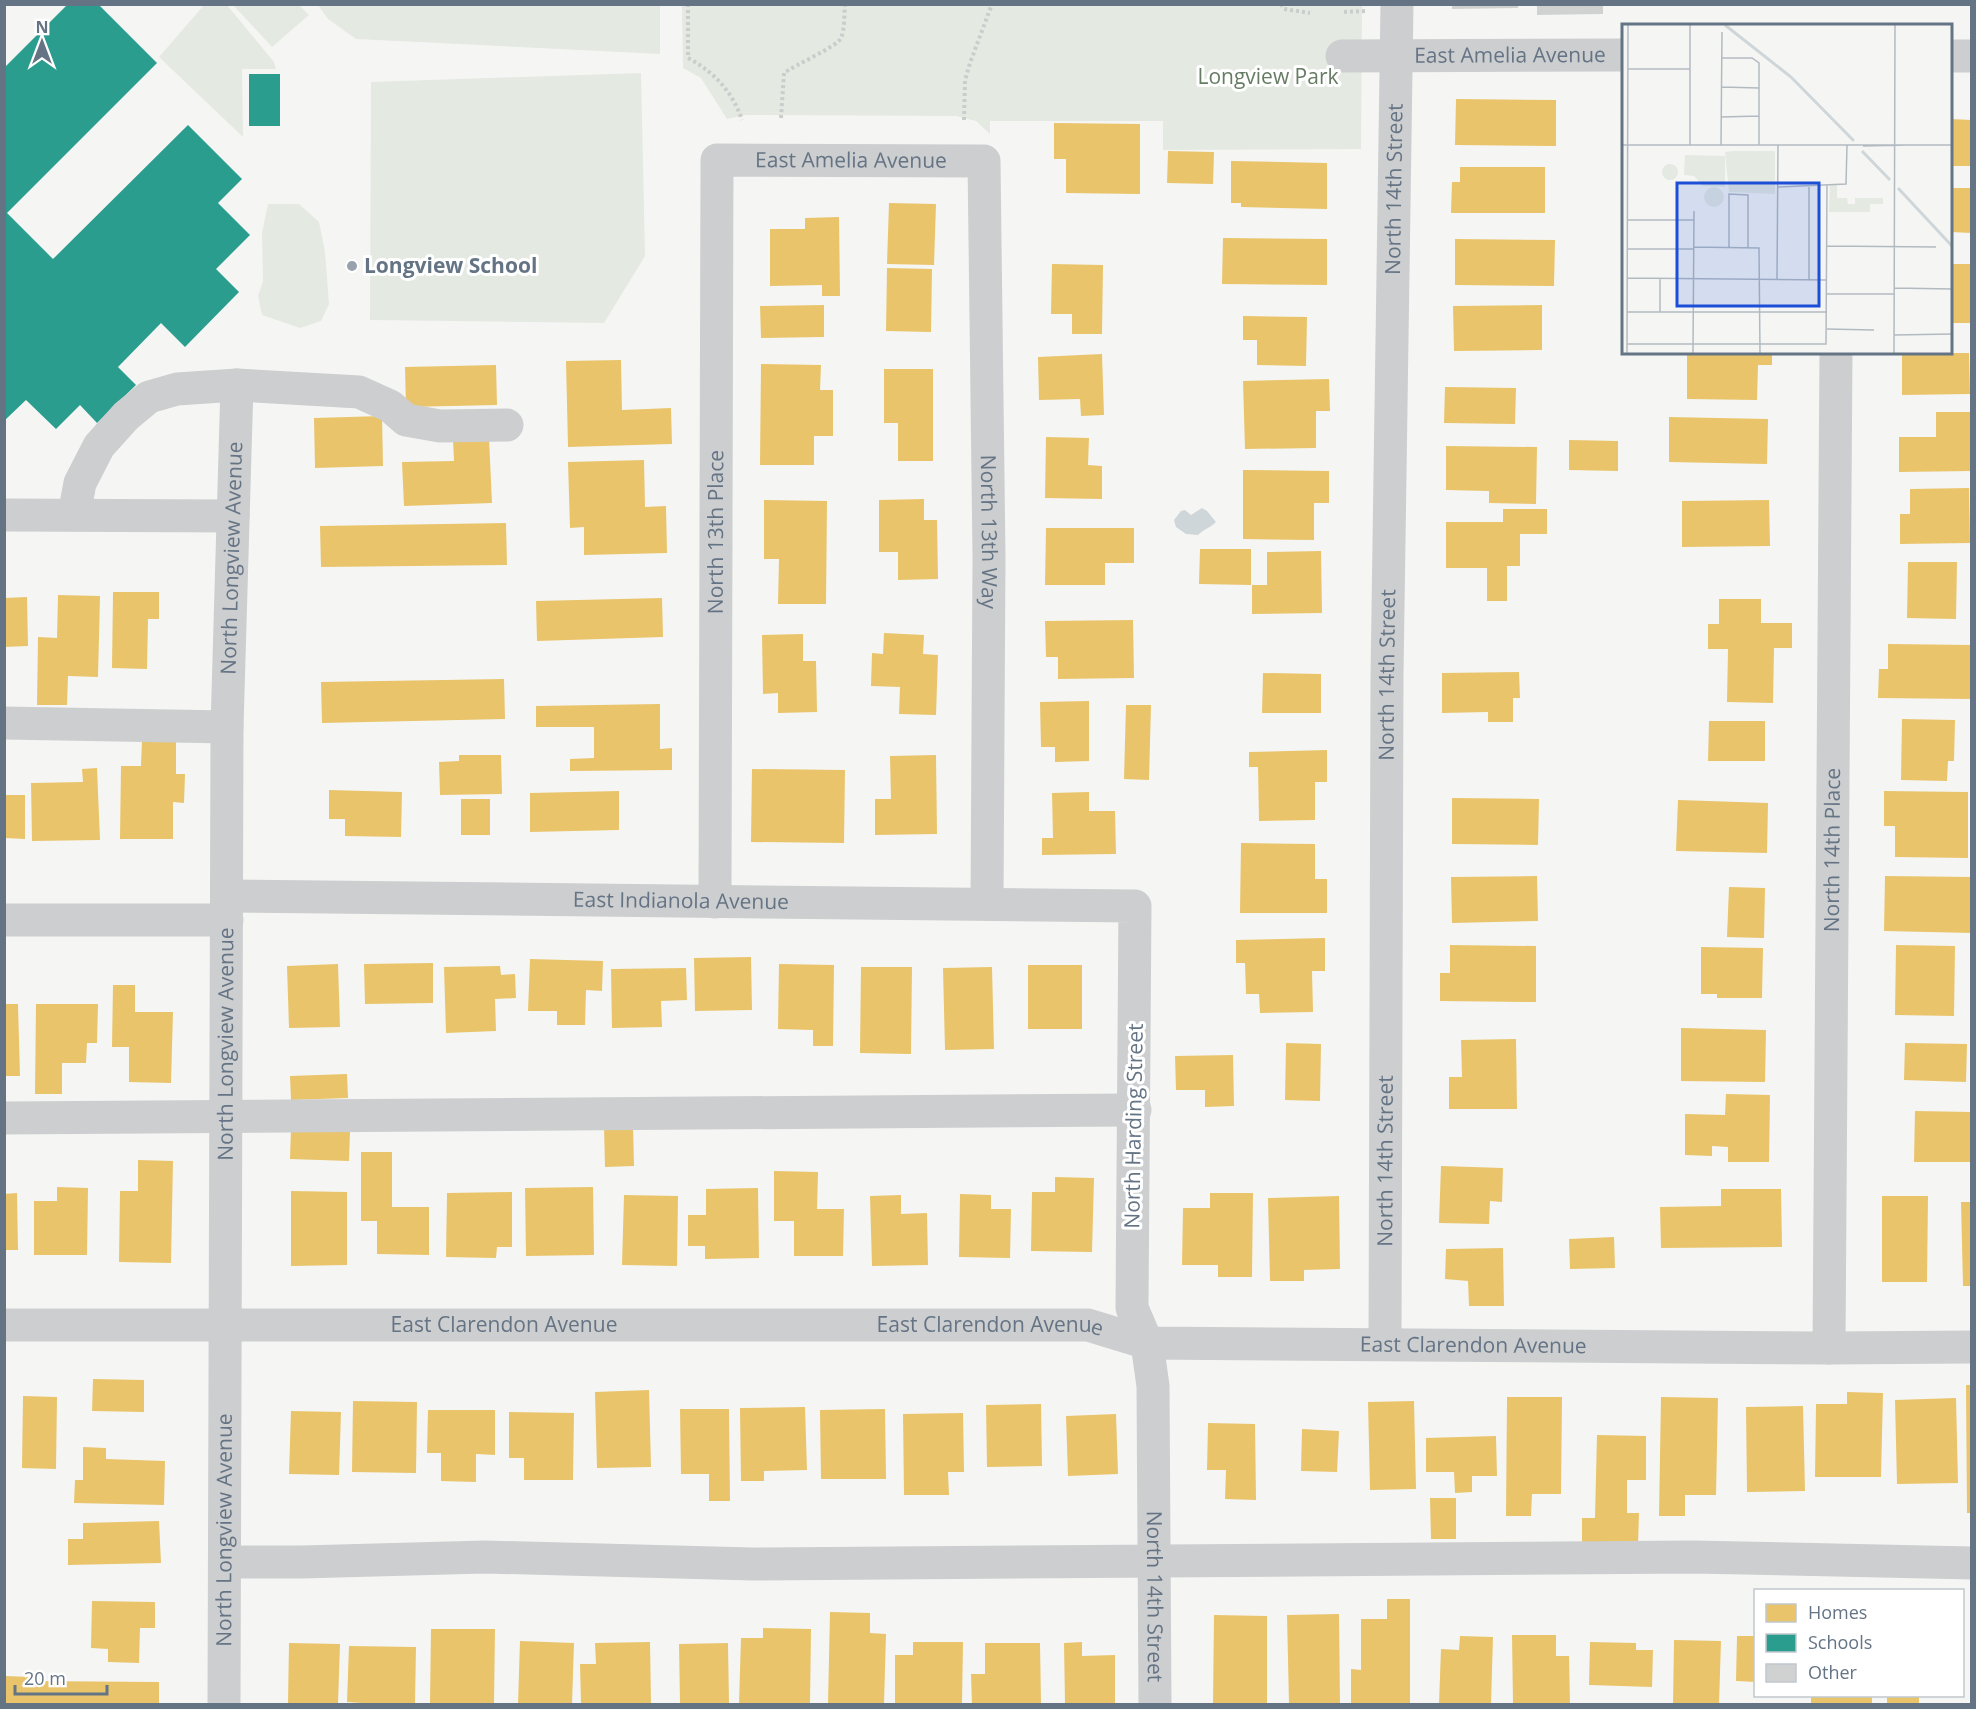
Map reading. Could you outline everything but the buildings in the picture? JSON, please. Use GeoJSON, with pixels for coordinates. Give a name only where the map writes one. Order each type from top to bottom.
{"type":"FeatureCollection","features":[{"type":"Feature","properties":{"kind":"street","name":"North 14th Street"},"geometry":{"type":"LineString","coordinates":[[1385,1344],[1387,676],[1397,4]]}},
{"type":"Feature","properties":{"kind":"street","name":"East Amelia Avenue"},"geometry":{"type":"LineString","coordinates":[[1342,56],[1622,55]]}},
{"type":"Feature","properties":{"kind":"street"},"geometry":{"type":"LineString","coordinates":[[1952,56],[1971,56]]}},
{"type":"Feature","properties":{"kind":"street","name":"East Amelia Avenue"},"geometry":{"type":"LineString","coordinates":[[717,160],[984,161]]}},
{"type":"Feature","properties":{"kind":"street","name":"North 13th Place"},"geometry":{"type":"LineString","coordinates":[[715,902],[717,160]]}},
{"type":"Feature","properties":{"kind":"street","name":"North 13th Way"},"geometry":{"type":"LineString","coordinates":[[984,161],[989,556],[987,904]]}},
{"type":"Feature","properties":{"kind":"street","name":"North 14th Place"},"geometry":{"type":"LineString","coordinates":[[1829,1348],[1836,354]]}},
{"type":"Feature","properties":{"kind":"street"},"geometry":{"type":"LineString","coordinates":[[74,515],[80,483],[99,446],[126,416],[149,397],[177,389],[237,385],[359,392],[390,406],[406,420],[440,426],[507,425]]}},
{"type":"Feature","properties":{"kind":"street","name":"North Longview Avenue"},"geometry":{"type":"LineString","coordinates":[[224,1704],[227,727],[237,385]]}},
{"type":"Feature","properties":{"kind":"street"},"geometry":{"type":"LineString","coordinates":[[4,515],[233,516]]}},
{"type":"Feature","properties":{"kind":"street"},"geometry":{"type":"LineString","coordinates":[[4,723],[227,727]]}},
{"type":"Feature","properties":{"kind":"street","name":"East Indianola Avenue"},"geometry":{"type":"LineString","coordinates":[[4,921],[227,908],[715,902],[1135,906]]}},
{"type":"Feature","properties":{"kind":"street","name":"North Harding Street"},"geometry":{"type":"LineString","coordinates":[[1135,906],[1132,1308],[1147,1343]]}},
{"type":"Feature","properties":{"kind":"street"},"geometry":{"type":"LineString","coordinates":[[4,1118],[1135,1110]]}},
{"type":"Feature","properties":{"kind":"street","name":"East Clarendon Avenue"},"geometry":{"type":"LineString","coordinates":[[4,1325],[1088,1325],[1147,1343],[1971,1347]]}},
{"type":"Feature","properties":{"kind":"street","name":"North 14th Street"},"geometry":{"type":"LineString","coordinates":[[1147,1343],[1153,1386],[1155,1704]]}},
{"type":"Feature","properties":{"kind":"street"},"geometry":{"type":"LineString","coordinates":[[225,1562],[485,1557],[752,1564],[1693,1557],[1971,1563]]}},
{"type":"Feature","properties":{"kind":"path"},"geometry":{"type":"LineString","coordinates":[[688,4],[688,58],[704,66],[717,78],[729,93],[742,120]]}},
{"type":"Feature","properties":{"kind":"path"},"geometry":{"type":"LineString","coordinates":[[781,118],[784,72],[834,45],[841,38],[845,4]]}},
{"type":"Feature","properties":{"kind":"path"},"geometry":{"type":"LineString","coordinates":[[964,120],[965,80],[992,4]]}},
{"type":"Feature","properties":{"kind":"path"},"geometry":{"type":"LineString","coordinates":[[1281,4],[1284,9],[1310,13]]}},
{"type":"Feature","properties":{"kind":"path"},"geometry":{"type":"LineString","coordinates":[[1344,12],[1365,11]]}},
{"type":"Feature","properties":{"kind":"green space"},"geometry":{"type":"Polygon","coordinates":[[[204,5],[227,5],[274,62],[276,69],[242,69],[243,137],[159,57],[204,5]]]}},
{"type":"Feature","properties":{"kind":"green space"},"geometry":{"type":"Polygon","coordinates":[[[233,5],[299,5],[309,15],[272,47],[233,5]]]}},
{"type":"Feature","properties":{"kind":"green space"},"geometry":{"type":"Polygon","coordinates":[[[318,5],[660,5],[660,54],[356,39],[328,19],[318,5]]]}},
{"type":"Feature","properties":{"kind":"green space","name":"Longview Park"},"geometry":{"type":"Polygon","coordinates":[[[682,5],[1362,5],[1361,149],[1163,150],[1163,121],[990,121],[990,134],[976,121],[956,116],[746,115],[727,119],[701,78],[683,68],[682,5]]]}},
{"type":"Feature","properties":{"kind":"green space"},"geometry":{"type":"Polygon","coordinates":[[[641,73],[645,256],[604,323],[370,320],[371,82],[641,73]]]}},
{"type":"Feature","properties":{"kind":"green space"},"geometry":{"type":"Polygon","coordinates":[[[268,204],[299,204],[319,222],[325,252],[329,304],[321,321],[300,328],[262,315],[258,296],[263,281],[262,233],[268,204]]]}},
{"type":"Feature","properties":{"kind":"shaded area"},"geometry":{"type":"Polygon","coordinates":[[[1202,508],[1216,522],[1212,526],[1198,535],[1186,534],[1176,527],[1174,520],[1181,511],[1185,510],[1191,515],[1202,508]]]}},
{"type":"Feature","properties":{"kind":"place","name":"Longview School"},"geometry":{"type":"Point","coordinates":[352,266]}}]}
